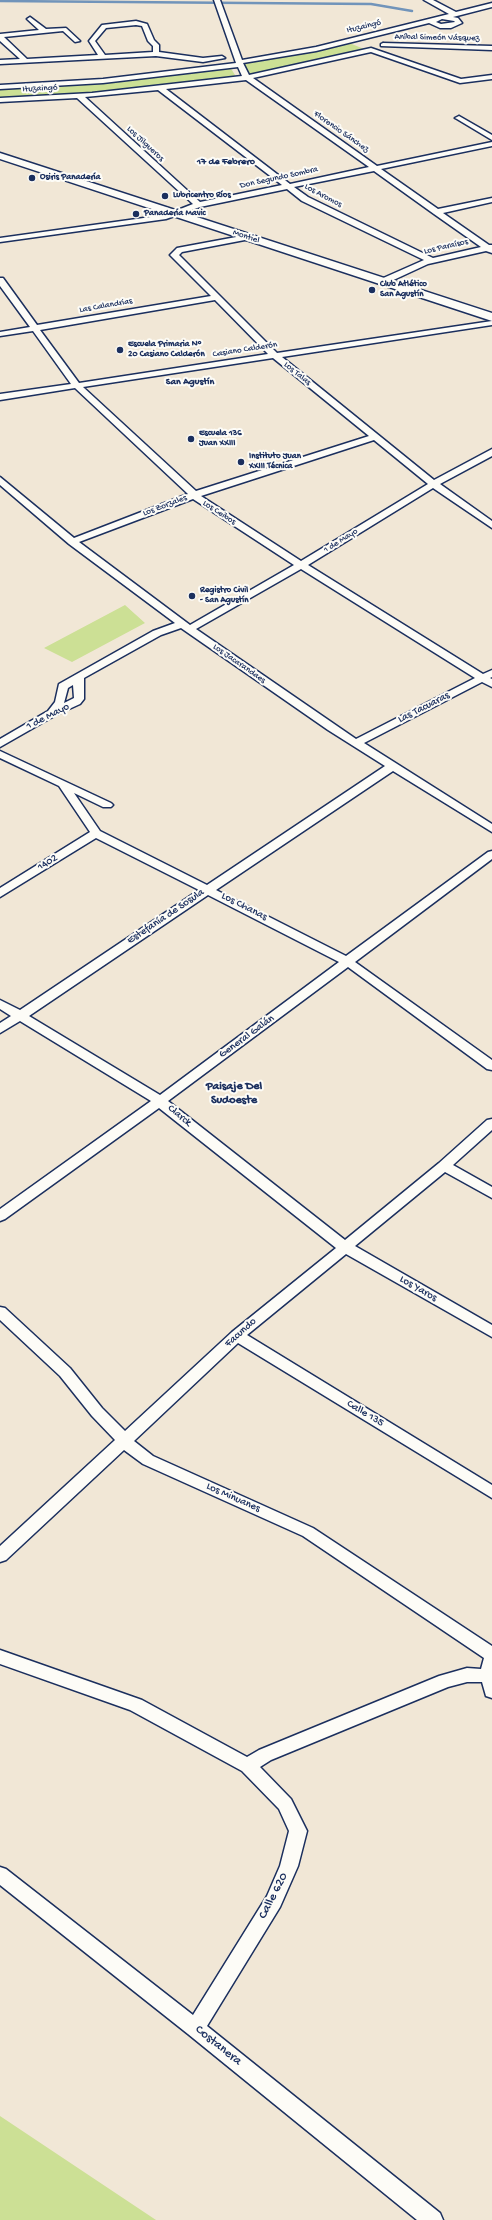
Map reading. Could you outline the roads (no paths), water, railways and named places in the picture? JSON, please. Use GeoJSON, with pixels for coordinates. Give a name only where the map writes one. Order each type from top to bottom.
{"type":"FeatureCollection","features":[{"type":"Feature","properties":{"kind":"street","name":"Florencio Sánchez"},"geometry":{"type":"LineString","coordinates":[[217,0],[239,61],[247,77],[437,212],[491,248]]}},
{"type":"Feature","properties":{"kind":"street"},"geometry":{"type":"LineString","coordinates":[[427,0],[442,6],[460,22],[454,26],[436,20]]}},
{"type":"Feature","properties":{"kind":"street","name":"Ituzaingó"},"geometry":{"type":"LineString","coordinates":[[0,87],[103,81],[303,51],[454,16],[492,4]]}},
{"type":"Feature","properties":{"kind":"street"},"geometry":{"type":"LineString","coordinates":[[30,19],[44,31]]}},
{"type":"Feature","properties":{"kind":"street"},"geometry":{"type":"LineString","coordinates":[[103,57],[92,41],[104,26],[136,23],[145,25],[151,41],[156,45],[156,54]]}},
{"type":"Feature","properties":{"kind":"street"},"geometry":{"type":"LineString","coordinates":[[0,36],[64,29],[77,41]]}},
{"type":"Feature","properties":{"kind":"street"},"geometry":{"type":"LineString","coordinates":[[0,36],[25,60]]}},
{"type":"Feature","properties":{"kind":"street","name":"Aníbal Simeón Vásquez"},"geometry":{"type":"LineString","coordinates":[[382,45],[492,48]]}},
{"type":"Feature","properties":{"kind":"street","name":"Ituzaingó"},"geometry":{"type":"LineString","coordinates":[[0,100],[79,96],[247,77],[372,50],[460,81],[492,77]]}},
{"type":"Feature","properties":{"kind":"street"},"geometry":{"type":"LineString","coordinates":[[0,62],[156,54],[203,60],[239,61]]}},
{"type":"Feature","properties":{"kind":"street","name":"Los Aromos"},"geometry":{"type":"LineString","coordinates":[[160,88],[300,196],[431,260]]}},
{"type":"Feature","properties":{"kind":"street","name":"Los Jilgueros"},"geometry":{"type":"LineString","coordinates":[[79,96],[198,205]]}},
{"type":"Feature","properties":{"kind":"street"},"geometry":{"type":"LineString","coordinates":[[459,118],[492,138]]}},
{"type":"Feature","properties":{"kind":"street","name":"Don Segundo Sombra"},"geometry":{"type":"LineString","coordinates":[[0,240],[158,218],[176,214],[198,205],[492,144]]}},
{"type":"Feature","properties":{"kind":"street","name":"Montiel"},"geometry":{"type":"LineString","coordinates":[[0,156],[492,317]]}},
{"type":"Feature","properties":{"kind":"street"},"geometry":{"type":"LineString","coordinates":[[437,212],[492,200]]}},
{"type":"Feature","properties":{"kind":"street","name":"Los Talas"},"geometry":{"type":"LineString","coordinates":[[247,237],[175,253],[175,258],[275,356],[374,437],[492,526]]}},
{"type":"Feature","properties":{"kind":"street","name":"Los Paraísos"},"geometry":{"type":"LineString","coordinates":[[384,281],[431,260],[491,248]]}},
{"type":"Feature","properties":{"kind":"street","name":"Los Ceibos"},"geometry":{"type":"LineString","coordinates":[[0,280],[77,386],[194,495],[301,565],[487,675],[492,684]]}},
{"type":"Feature","properties":{"kind":"street","name":"Las Calandrias"},"geometry":{"type":"LineString","coordinates":[[0,334],[215,298]]}},
{"type":"Feature","properties":{"kind":"street","name":"Casiano Calderón"},"geometry":{"type":"LineString","coordinates":[[0,398],[492,322]]}},
{"type":"Feature","properties":{"kind":"street","name":"Los Zorzales"},"geometry":{"type":"LineString","coordinates":[[72,542],[194,495],[374,437]]}},
{"type":"Feature","properties":{"kind":"street","name":"1 de Mayo"},"geometry":{"type":"LineString","coordinates":[[0,744],[79,699],[78,680],[80,677],[157,633],[204,622],[301,565],[434,483],[492,452]]}},
{"type":"Feature","properties":{"kind":"street","name":"Los Jacarandaes"},"geometry":{"type":"LineString","coordinates":[[0,480],[72,542],[185,626],[356,743],[492,829]]}},
{"type":"Feature","properties":{"kind":"street","name":"Las Tacuaras"},"geometry":{"type":"LineString","coordinates":[[356,743],[487,675]]}},
{"type":"Feature","properties":{"kind":"street"},"geometry":{"type":"LineString","coordinates":[[52,713],[60,702],[63,686],[80,677]]}},
{"type":"Feature","properties":{"kind":"street"},"geometry":{"type":"LineString","coordinates":[[0,754],[107,805]]}},
{"type":"Feature","properties":{"kind":"street","name":"Estefanía de Sosula"},"geometry":{"type":"LineString","coordinates":[[0,1029],[393,766]]}},
{"type":"Feature","properties":{"kind":"street","name":"Los Chanas"},"geometry":{"type":"LineString","coordinates":[[64,784],[96,833],[348,962],[492,1066]]}},
{"type":"Feature","properties":{"kind":"street","name":"1402"},"geometry":{"type":"LineString","coordinates":[[0,893],[96,833]]}},
{"type":"Feature","properties":{"kind":"street","name":"General Galán"},"geometry":{"type":"LineString","coordinates":[[0,1216],[160,1101],[492,854]]}},
{"type":"Feature","properties":{"kind":"street","name":"Clarck"},"geometry":{"type":"LineString","coordinates":[[0,1004],[18,1017],[148,1092],[345,1247]]}},
{"type":"Feature","properties":{"kind":"street","name":"Facundo"},"geometry":{"type":"LineString","coordinates":[[0,1556],[237,1336],[444,1166],[492,1123]]}},
{"type":"Feature","properties":{"kind":"street"},"geometry":{"type":"LineString","coordinates":[[444,1166],[492,1192]]}},
{"type":"Feature","properties":{"kind":"street","name":"Los Yaros"},"geometry":{"type":"LineString","coordinates":[[345,1247],[492,1332]]}},
{"type":"Feature","properties":{"kind":"street","name":"Los Minuanes"},"geometry":{"type":"LineString","coordinates":[[0,1312],[65,1372],[87,1401],[124,1440],[148,1460],[314,1535],[492,1656]]}},
{"type":"Feature","properties":{"kind":"street","name":"Calle 135"},"geometry":{"type":"LineString","coordinates":[[237,1336],[492,1492]]}},
{"type":"Feature","properties":{"kind":"street"},"geometry":{"type":"LineString","coordinates":[[248,1766],[266,1755],[445,1680],[468,1675],[490,1684],[489,1665],[492,1656]]}},
{"type":"Feature","properties":{"kind":"street","name":"Calle 620"},"geometry":{"type":"LineString","coordinates":[[0,1657],[136,1705],[248,1766],[285,1804],[298,1831],[294,1848],[274,1901],[195,2028]]}},
{"type":"Feature","properties":{"kind":"street","name":"Costanera"},"geometry":{"type":"LineString","coordinates":[[0,1875],[195,2028],[433,2220]]}},
{"type":"Feature","properties":{"kind":"waterway"},"geometry":{"type":"LineString","coordinates":[[0,1],[371,4],[412,11]]}},
{"type":"Feature","properties":{"kind":"place","name":"Osiris Panadería"},"geometry":{"type":"Point","coordinates":[32,178]}},
{"type":"Feature","properties":{"kind":"place","name":"Lubricentro Ríos"},"geometry":{"type":"Point","coordinates":[165,196]}},
{"type":"Feature","properties":{"kind":"place","name":"Panadería Mavic"},"geometry":{"type":"Point","coordinates":[136,214]}},
{"type":"Feature","properties":{"kind":"place","name":"Club Atlético San Agustín"},"geometry":{"type":"Point","coordinates":[372,290]}},
{"type":"Feature","properties":{"kind":"place","name":"Escuela Primaria Nº 20 Casiano Calderón"},"geometry":{"type":"Point","coordinates":[120,350]}},
{"type":"Feature","properties":{"kind":"place","name":"Escuela 136 Juan XXIII"},"geometry":{"type":"Point","coordinates":[191,439]}},
{"type":"Feature","properties":{"kind":"place","name":"Instituto Juan XXIII Técnica"},"geometry":{"type":"Point","coordinates":[241,462]}},
{"type":"Feature","properties":{"kind":"place","name":"Registro Civil - San Agustín"},"geometry":{"type":"Point","coordinates":[192,596]}},
{"type":"Feature","properties":{"kind":"district","name":"17 de Febrero"},"geometry":{"type":"Point","coordinates":[226,162]}},
{"type":"Feature","properties":{"kind":"district","name":"San Agustín"},"geometry":{"type":"Point","coordinates":[190,382]}},
{"type":"Feature","properties":{"kind":"district","name":"Paisaje Del Sudoeste"},"geometry":{"type":"Point","coordinates":[234,1094]}}]}
